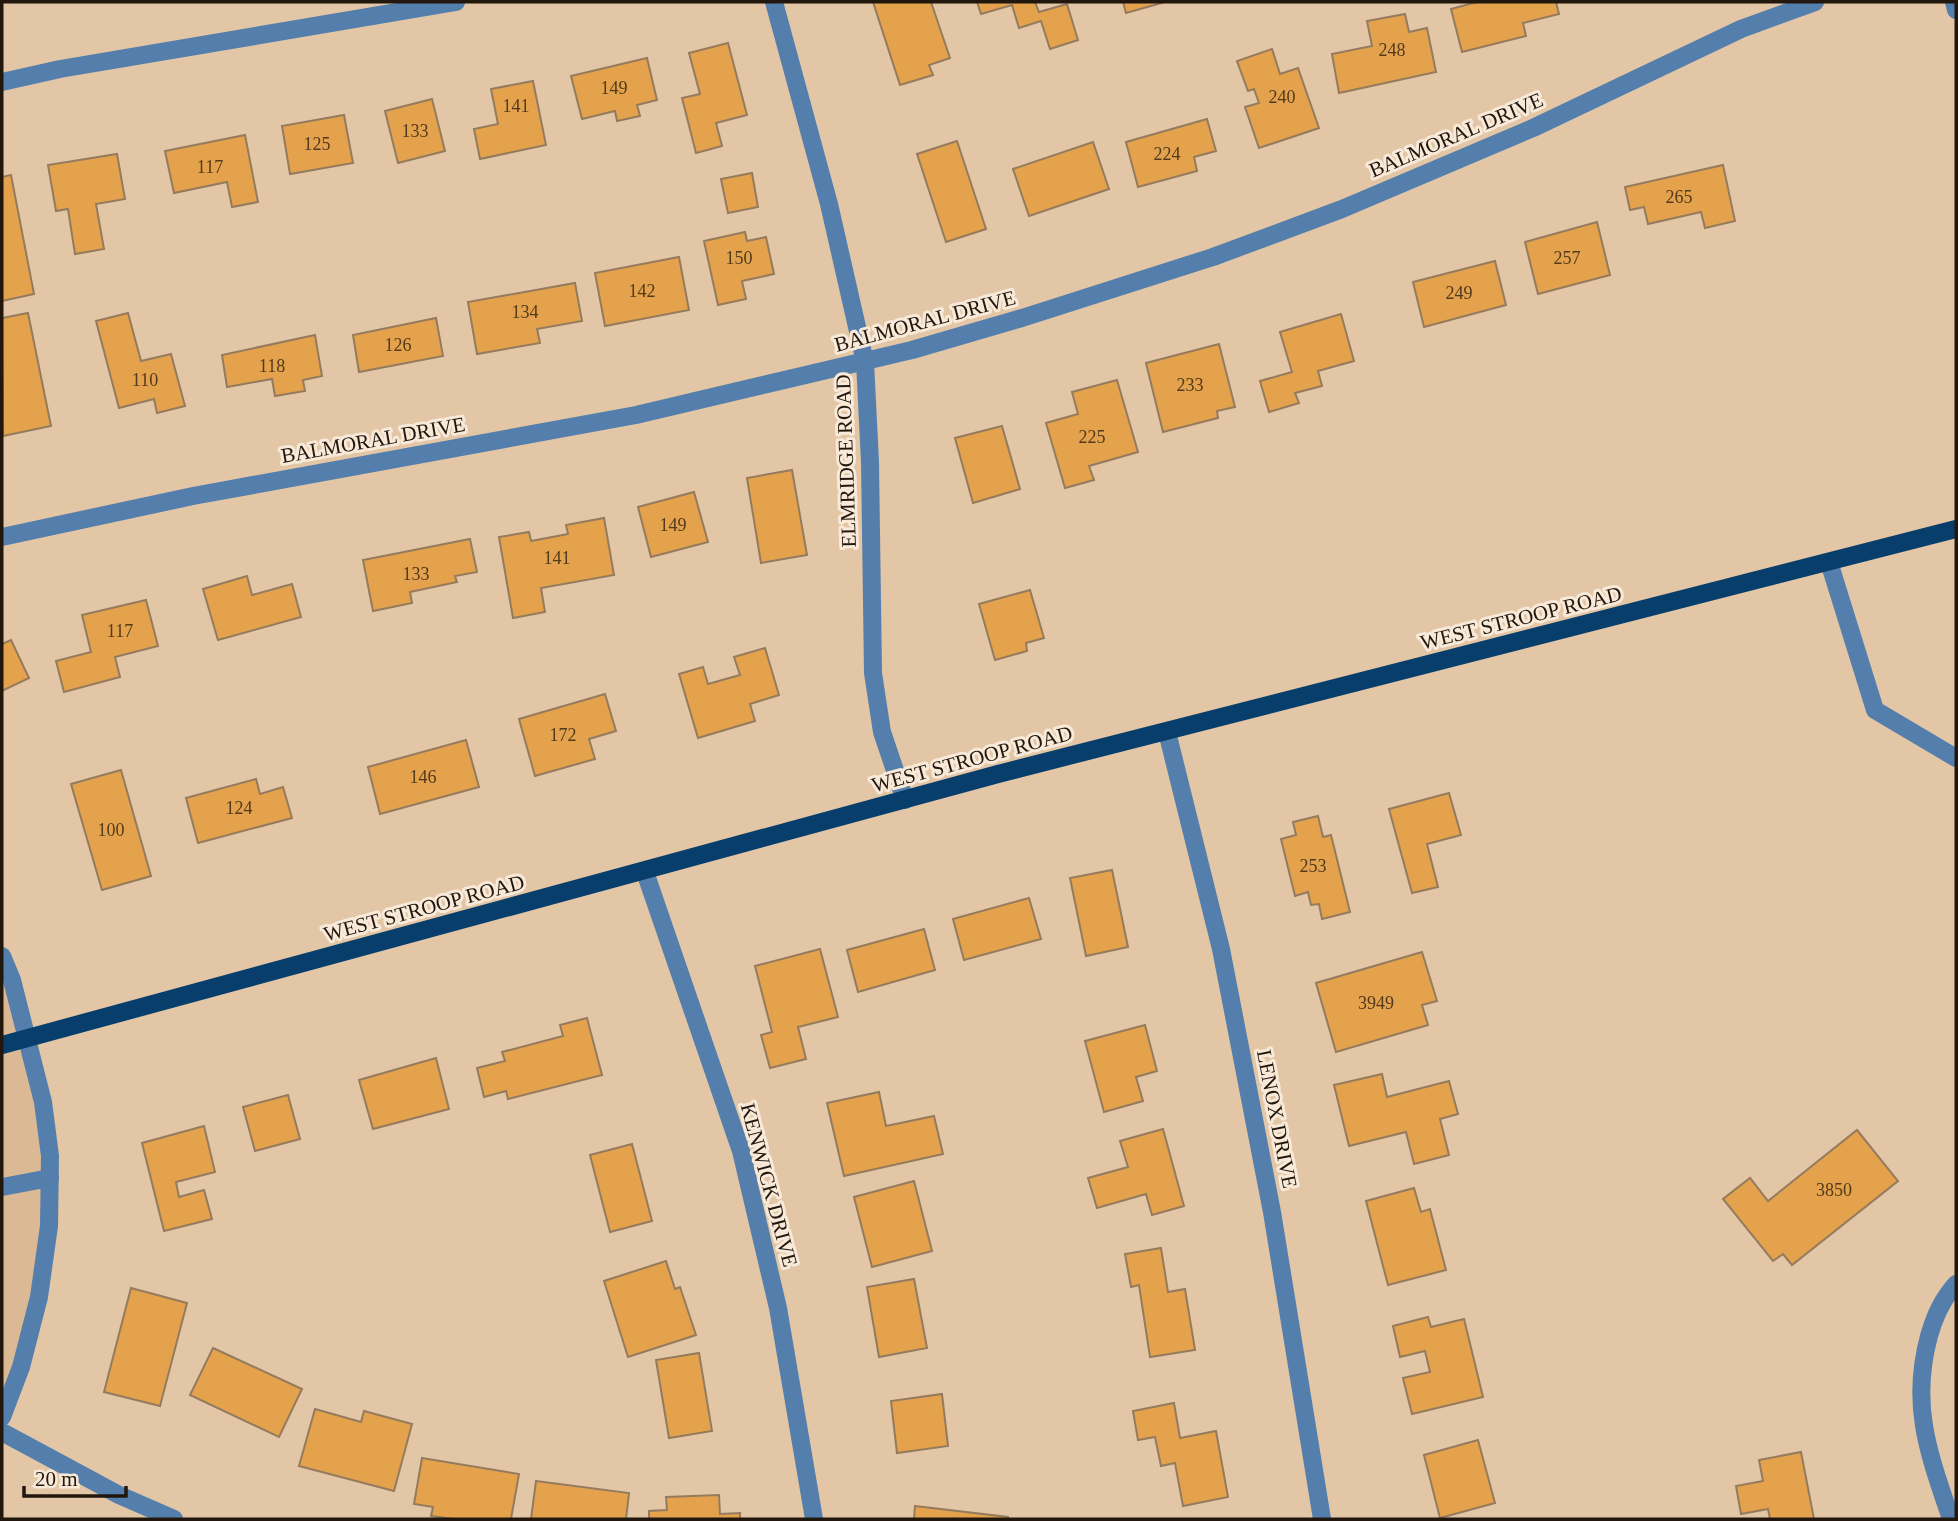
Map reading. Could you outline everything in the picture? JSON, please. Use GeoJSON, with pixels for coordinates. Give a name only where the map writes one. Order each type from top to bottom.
{"type":"FeatureCollection","features":[{"type":"Feature","properties":{"kind":"main road","name":"WEST STROOP ROAD"},"geometry":{"type":"LineString","coordinates":[[2,1045],[905,800],[1956,529]]}},
{"type":"Feature","properties":{"kind":"street"},"geometry":{"type":"LineString","coordinates":[[2,82],[60,69],[456,2]]}},
{"type":"Feature","properties":{"kind":"street","name":"ELMRIDGE ROAD"},"geometry":{"type":"LineString","coordinates":[[774,2],[829,204],[865,362],[870,462],[873,673],[882,732],[905,800]]}},
{"type":"Feature","properties":{"kind":"street","name":"BALMORAL DRIVE"},"geometry":{"type":"LineString","coordinates":[[2,537],[193,496],[636,415],[865,362],[997,326],[1213,257],[1342,209],[1533,128],[1741,29],[1815,2]]}},
{"type":"Feature","properties":{"kind":"street"},"geometry":{"type":"LineString","coordinates":[[1954,2],[1956,10]]}},
{"type":"Feature","properties":{"kind":"street"},"geometry":{"type":"LineString","coordinates":[[1829,562],[1875,710],[1956,758]]}},
{"type":"Feature","properties":{"kind":"street","name":"LENOX DRIVE"},"geometry":{"type":"LineString","coordinates":[[1167,732],[1226,975],[1272,1212],[1322,1519]]}},
{"type":"Feature","properties":{"kind":"street","name":"KENWICK DRIVE"},"geometry":{"type":"LineString","coordinates":[[645,872],[741,1151],[778,1308],[814,1519]]}},
{"type":"Feature","properties":{"kind":"street"},"geometry":{"type":"LineString","coordinates":[[2,956],[12,979],[43,1102],[50,1178],[49,1226],[38,1297],[21,1367],[2,1417]]}},
{"type":"Feature","properties":{"kind":"street"},"geometry":{"type":"LineString","coordinates":[[2,1187],[50,1178]]}},
{"type":"Feature","properties":{"kind":"street"},"geometry":{"type":"LineString","coordinates":[[1951,1519],[1925,1440],[1919,1407],[1922,1362],[1933,1324],[1949,1291],[1956,1284]]}},
{"type":"Feature","properties":{"kind":"street"},"geometry":{"type":"LineString","coordinates":[[2,1432],[119,1495],[174,1519]]}},
{"type":"Feature","properties":{"kind":"shaded area"},"geometry":{"type":"Polygon","coordinates":[[[2,956],[43,1102],[49,1226],[2,1417],[2,956]]]}},
{"type":"Feature","properties":{"kind":"building"},"geometry":{"type":"Polygon","coordinates":[[[873,2],[931,2],[950,58],[929,65],[933,75],[900,85],[873,2]]]}},
{"type":"Feature","properties":{"kind":"building"},"geometry":{"type":"Polygon","coordinates":[[[977,2],[1035,2],[1039,12],[1067,4],[1078,40],[1050,49],[1041,21],[1019,28],[1012,5],[981,14],[977,2]]]}},
{"type":"Feature","properties":{"kind":"building"},"geometry":{"type":"Polygon","coordinates":[[[1123,2],[1165,2],[1126,13],[1123,2]]]}},
{"type":"Feature","properties":{"kind":"building"},"geometry":{"type":"Polygon","coordinates":[[[1477,2],[1556,2],[1559,14],[1523,23],[1526,36],[1462,52],[1451,9],[1477,2]]]}},
{"type":"Feature","properties":{"kind":"building"},"geometry":{"type":"Polygon","coordinates":[[[1405,14],[1409,32],[1427,28],[1436,72],[1339,93],[1332,54],[1372,46],[1367,21],[1405,14]]]}},
{"type":"Feature","properties":{"kind":"building"},"geometry":{"type":"Polygon","coordinates":[[[728,43],[747,115],[716,123],[722,146],[696,153],[682,98],[700,94],[689,53],[728,43]]]}},
{"type":"Feature","properties":{"kind":"building"},"geometry":{"type":"Polygon","coordinates":[[[1272,49],[1280,74],[1298,68],[1319,128],[1259,148],[1245,107],[1259,103],[1254,89],[1248,91],[1237,61],[1272,49]]]}},
{"type":"Feature","properties":{"kind":"building"},"geometry":{"type":"Polygon","coordinates":[[[647,58],[657,100],[637,105],[640,116],[617,121],[615,111],[582,119],[571,76],[647,58]]]}},
{"type":"Feature","properties":{"kind":"building"},"geometry":{"type":"Polygon","coordinates":[[[533,81],[546,145],[480,159],[474,129],[498,124],[491,89],[533,81]]]}},
{"type":"Feature","properties":{"kind":"building"},"geometry":{"type":"Polygon","coordinates":[[[432,99],[445,151],[398,163],[385,111],[432,99]]]}},
{"type":"Feature","properties":{"kind":"building"},"geometry":{"type":"Polygon","coordinates":[[[344,115],[353,163],[290,174],[282,126],[344,115]]]}},
{"type":"Feature","properties":{"kind":"building"},"geometry":{"type":"Polygon","coordinates":[[[1207,119],[1216,151],[1194,157],[1197,171],[1138,187],[1126,142],[1207,119]]]}},
{"type":"Feature","properties":{"kind":"building"},"geometry":{"type":"Polygon","coordinates":[[[245,135],[258,202],[232,207],[227,182],[174,193],[165,151],[245,135]]]}},
{"type":"Feature","properties":{"kind":"building"},"geometry":{"type":"Polygon","coordinates":[[[957,141],[986,229],[946,242],[917,154],[957,141]]]}},
{"type":"Feature","properties":{"kind":"building"},"geometry":{"type":"Polygon","coordinates":[[[1093,142],[1109,189],[1029,216],[1013,169],[1093,142]]]}},
{"type":"Feature","properties":{"kind":"building"},"geometry":{"type":"Polygon","coordinates":[[[117,154],[125,199],[96,204],[104,249],[75,254],[68,209],[56,211],[48,165],[117,154]]]}},
{"type":"Feature","properties":{"kind":"building"},"geometry":{"type":"Polygon","coordinates":[[[1723,165],[1735,221],[1705,228],[1701,212],[1648,224],[1644,207],[1630,210],[1625,187],[1723,165]]]}},
{"type":"Feature","properties":{"kind":"building"},"geometry":{"type":"Polygon","coordinates":[[[752,173],[758,207],[728,213],[721,179],[752,173]]]}},
{"type":"Feature","properties":{"kind":"building"},"geometry":{"type":"Polygon","coordinates":[[[11,175],[34,294],[2,301],[2,177],[11,175]]]}},
{"type":"Feature","properties":{"kind":"building"},"geometry":{"type":"Polygon","coordinates":[[[1597,222],[1610,275],[1538,294],[1525,242],[1597,222]]]}},
{"type":"Feature","properties":{"kind":"building"},"geometry":{"type":"Polygon","coordinates":[[[745,232],[747,241],[766,237],[774,274],[742,281],[746,299],[718,305],[704,241],[745,232]]]}},
{"type":"Feature","properties":{"kind":"building"},"geometry":{"type":"Polygon","coordinates":[[[679,257],[689,310],[605,326],[595,273],[679,257]]]}},
{"type":"Feature","properties":{"kind":"building"},"geometry":{"type":"Polygon","coordinates":[[[1495,261],[1506,305],[1424,327],[1413,282],[1495,261]]]}},
{"type":"Feature","properties":{"kind":"building"},"geometry":{"type":"Polygon","coordinates":[[[575,283],[582,321],[537,329],[540,343],[477,354],[468,302],[575,283]]]}},
{"type":"Feature","properties":{"kind":"building"},"geometry":{"type":"Polygon","coordinates":[[[28,313],[51,426],[3,436],[2,318],[28,313]]]}},
{"type":"Feature","properties":{"kind":"building"},"geometry":{"type":"Polygon","coordinates":[[[128,313],[141,361],[171,354],[185,406],[157,413],[154,399],[119,408],[96,321],[128,313]]]}},
{"type":"Feature","properties":{"kind":"building"},"geometry":{"type":"Polygon","coordinates":[[[1341,314],[1354,361],[1318,371],[1322,386],[1295,393],[1299,403],[1269,412],[1260,381],[1292,372],[1280,332],[1341,314]]]}},
{"type":"Feature","properties":{"kind":"building"},"geometry":{"type":"Polygon","coordinates":[[[436,318],[443,356],[359,372],[353,335],[436,318]]]}},
{"type":"Feature","properties":{"kind":"building"},"geometry":{"type":"Polygon","coordinates":[[[315,335],[322,376],[303,380],[305,391],[275,396],[272,379],[227,387],[222,355],[315,335]]]}},
{"type":"Feature","properties":{"kind":"building"},"geometry":{"type":"Polygon","coordinates":[[[1219,344],[1235,407],[1217,411],[1218,418],[1163,432],[1146,363],[1219,344]]]}},
{"type":"Feature","properties":{"kind":"building"},"geometry":{"type":"Polygon","coordinates":[[[1117,380],[1138,452],[1089,466],[1094,480],[1065,488],[1046,423],[1078,414],[1072,392],[1117,380]]]}},
{"type":"Feature","properties":{"kind":"building"},"geometry":{"type":"Polygon","coordinates":[[[1002,426],[1020,489],[973,503],[955,438],[1002,426]]]}},
{"type":"Feature","properties":{"kind":"building"},"geometry":{"type":"Polygon","coordinates":[[[792,470],[807,555],[761,563],[747,478],[792,470]]]}},
{"type":"Feature","properties":{"kind":"building"},"geometry":{"type":"Polygon","coordinates":[[[694,492],[708,542],[651,557],[638,507],[694,492]]]}},
{"type":"Feature","properties":{"kind":"building"},"geometry":{"type":"Polygon","coordinates":[[[604,518],[614,575],[541,588],[545,612],[513,618],[499,537],[529,532],[531,541],[568,534],[566,525],[604,518]]]}},
{"type":"Feature","properties":{"kind":"building"},"geometry":{"type":"Polygon","coordinates":[[[470,539],[477,572],[455,576],[457,582],[410,592],[412,603],[373,611],[363,560],[470,539]]]}},
{"type":"Feature","properties":{"kind":"building"},"geometry":{"type":"Polygon","coordinates":[[[247,576],[252,595],[292,584],[301,617],[218,640],[203,589],[247,576]]]}},
{"type":"Feature","properties":{"kind":"building"},"geometry":{"type":"Polygon","coordinates":[[[1030,590],[1044,638],[1026,643],[1027,651],[995,660],[979,604],[1030,590]]]}},
{"type":"Feature","properties":{"kind":"building"},"geometry":{"type":"Polygon","coordinates":[[[146,600],[158,646],[115,657],[120,677],[64,692],[56,661],[91,652],[82,615],[146,600]]]}},
{"type":"Feature","properties":{"kind":"building"},"geometry":{"type":"Polygon","coordinates":[[[11,640],[29,678],[2,691],[2,644],[11,640]]]}},
{"type":"Feature","properties":{"kind":"building"},"geometry":{"type":"Polygon","coordinates":[[[765,648],[779,695],[750,704],[755,721],[698,738],[679,674],[703,667],[708,684],[740,675],[734,657],[765,648]]]}},
{"type":"Feature","properties":{"kind":"building"},"geometry":{"type":"Polygon","coordinates":[[[605,694],[616,731],[589,739],[595,759],[535,776],[519,719],[605,694]]]}},
{"type":"Feature","properties":{"kind":"building"},"geometry":{"type":"Polygon","coordinates":[[[466,740],[479,787],[380,814],[368,767],[466,740]]]}},
{"type":"Feature","properties":{"kind":"building"},"geometry":{"type":"Polygon","coordinates":[[[121,770],[151,876],[102,890],[71,784],[121,770]]]}},
{"type":"Feature","properties":{"kind":"building"},"geometry":{"type":"Polygon","coordinates":[[[256,779],[260,794],[283,787],[292,818],[198,843],[186,798],[256,779]]]}},
{"type":"Feature","properties":{"kind":"building"},"geometry":{"type":"Polygon","coordinates":[[[1449,793],[1461,835],[1427,844],[1438,887],[1412,893],[1389,809],[1449,793]]]}},
{"type":"Feature","properties":{"kind":"building"},"geometry":{"type":"Polygon","coordinates":[[[1318,816],[1323,837],[1331,835],[1350,912],[1322,919],[1319,904],[1311,905],[1308,892],[1295,896],[1281,839],[1296,835],[1293,822],[1318,816]]]}},
{"type":"Feature","properties":{"kind":"building"},"geometry":{"type":"Polygon","coordinates":[[[1112,870],[1128,947],[1086,956],[1070,878],[1112,870]]]}},
{"type":"Feature","properties":{"kind":"building"},"geometry":{"type":"Polygon","coordinates":[[[1029,898],[1041,939],[964,960],[953,919],[1029,898]]]}},
{"type":"Feature","properties":{"kind":"building"},"geometry":{"type":"Polygon","coordinates":[[[924,929],[935,970],[858,992],[847,950],[924,929]]]}},
{"type":"Feature","properties":{"kind":"building"},"geometry":{"type":"Polygon","coordinates":[[[820,949],[838,1017],[798,1027],[806,1059],[770,1068],[761,1035],[772,1032],[755,966],[820,949]]]}},
{"type":"Feature","properties":{"kind":"building"},"geometry":{"type":"Polygon","coordinates":[[[1422,952],[1437,1001],[1422,1005],[1428,1025],[1336,1052],[1316,983],[1422,952]]]}},
{"type":"Feature","properties":{"kind":"building"},"geometry":{"type":"Polygon","coordinates":[[[587,1018],[602,1075],[508,1099],[506,1091],[484,1097],[477,1068],[505,1061],[502,1052],[563,1036],[560,1025],[587,1018]]]}},
{"type":"Feature","properties":{"kind":"building"},"geometry":{"type":"Polygon","coordinates":[[[1145,1025],[1157,1071],[1136,1077],[1143,1101],[1104,1112],[1085,1041],[1145,1025]]]}},
{"type":"Feature","properties":{"kind":"building"},"geometry":{"type":"Polygon","coordinates":[[[436,1058],[449,1109],[373,1129],[359,1080],[436,1058]]]}},
{"type":"Feature","properties":{"kind":"building"},"geometry":{"type":"Polygon","coordinates":[[[1382,1074],[1387,1097],[1449,1081],[1458,1114],[1440,1119],[1449,1155],[1414,1164],[1406,1132],[1349,1146],[1334,1085],[1382,1074]]]}},
{"type":"Feature","properties":{"kind":"building"},"geometry":{"type":"Polygon","coordinates":[[[879,1092],[886,1126],[934,1116],[943,1154],[844,1176],[827,1103],[879,1092]]]}},
{"type":"Feature","properties":{"kind":"building"},"geometry":{"type":"Polygon","coordinates":[[[288,1095],[300,1139],[255,1151],[243,1107],[288,1095]]]}},
{"type":"Feature","properties":{"kind":"building"},"geometry":{"type":"Polygon","coordinates":[[[204,1126],[215,1172],[176,1182],[179,1197],[204,1190],[212,1219],[164,1231],[142,1143],[204,1126]]]}},
{"type":"Feature","properties":{"kind":"building"},"geometry":{"type":"Polygon","coordinates":[[[1163,1129],[1184,1206],[1152,1215],[1146,1194],[1097,1208],[1088,1178],[1128,1167],[1120,1141],[1163,1129]]]}},
{"type":"Feature","properties":{"kind":"building"},"geometry":{"type":"Polygon","coordinates":[[[1857,1130],[1898,1181],[1792,1265],[1783,1254],[1773,1261],[1723,1199],[1750,1178],[1768,1201],[1857,1130]]]}},
{"type":"Feature","properties":{"kind":"building"},"geometry":{"type":"Polygon","coordinates":[[[632,1144],[652,1221],[610,1232],[590,1155],[632,1144]]]}},
{"type":"Feature","properties":{"kind":"building"},"geometry":{"type":"Polygon","coordinates":[[[914,1181],[932,1251],[872,1267],[854,1197],[914,1181]]]}},
{"type":"Feature","properties":{"kind":"building"},"geometry":{"type":"Polygon","coordinates":[[[1414,1188],[1421,1212],[1430,1209],[1446,1270],[1388,1285],[1366,1201],[1414,1188]]]}},
{"type":"Feature","properties":{"kind":"building"},"geometry":{"type":"Polygon","coordinates":[[[1161,1248],[1168,1292],[1185,1289],[1195,1350],[1150,1357],[1139,1285],[1131,1287],[1125,1254],[1161,1248]]]}},
{"type":"Feature","properties":{"kind":"building"},"geometry":{"type":"Polygon","coordinates":[[[666,1261],[675,1289],[680,1287],[696,1335],[628,1357],[604,1281],[666,1261]]]}},
{"type":"Feature","properties":{"kind":"building"},"geometry":{"type":"Polygon","coordinates":[[[914,1279],[927,1348],[879,1357],[867,1287],[914,1279]]]}},
{"type":"Feature","properties":{"kind":"building"},"geometry":{"type":"Polygon","coordinates":[[[131,1288],[187,1303],[160,1406],[104,1392],[131,1288]]]}},
{"type":"Feature","properties":{"kind":"building"},"geometry":{"type":"Polygon","coordinates":[[[1428,1317],[1431,1327],[1464,1319],[1483,1397],[1412,1414],[1403,1378],[1430,1372],[1425,1351],[1400,1357],[1393,1326],[1428,1317]]]}},
{"type":"Feature","properties":{"kind":"building"},"geometry":{"type":"Polygon","coordinates":[[[213,1348],[302,1389],[279,1437],[190,1395],[213,1348]]]}},
{"type":"Feature","properties":{"kind":"building"},"geometry":{"type":"Polygon","coordinates":[[[699,1353],[712,1431],[669,1438],[656,1360],[699,1353]]]}},
{"type":"Feature","properties":{"kind":"building"},"geometry":{"type":"Polygon","coordinates":[[[942,1394],[948,1446],[897,1453],[891,1401],[942,1394]]]}},
{"type":"Feature","properties":{"kind":"building"},"geometry":{"type":"Polygon","coordinates":[[[1174,1403],[1180,1438],[1216,1431],[1228,1497],[1183,1506],[1175,1463],[1161,1466],[1155,1437],[1138,1440],[1133,1411],[1174,1403]]]}},
{"type":"Feature","properties":{"kind":"building"},"geometry":{"type":"Polygon","coordinates":[[[315,1409],[361,1422],[364,1411],[412,1424],[394,1491],[299,1466],[315,1409]]]}},
{"type":"Feature","properties":{"kind":"building"},"geometry":{"type":"Polygon","coordinates":[[[1478,1440],[1495,1503],[1440,1518],[1424,1455],[1478,1440]]]}},
{"type":"Feature","properties":{"kind":"building"},"geometry":{"type":"Polygon","coordinates":[[[1801,1452],[1814,1519],[1770,1519],[1768,1509],[1741,1514],[1736,1486],[1763,1481],[1759,1460],[1801,1452]]]}},
{"type":"Feature","properties":{"kind":"building"},"geometry":{"type":"Polygon","coordinates":[[[422,1458],[519,1474],[511,1519],[453,1519],[431,1516],[433,1507],[414,1504],[422,1458]]]}},
{"type":"Feature","properties":{"kind":"building"},"geometry":{"type":"Polygon","coordinates":[[[536,1481],[629,1493],[626,1519],[531,1519],[536,1481]]]}},
{"type":"Feature","properties":{"kind":"building"},"geometry":{"type":"Polygon","coordinates":[[[719,1495],[720,1514],[740,1513],[740,1519],[649,1519],[649,1511],[667,1510],[666,1497],[719,1495]]]}},
{"type":"Feature","properties":{"kind":"building"},"geometry":{"type":"Polygon","coordinates":[[[915,1506],[1008,1517],[1008,1519],[914,1519],[915,1506]]]}}]}
